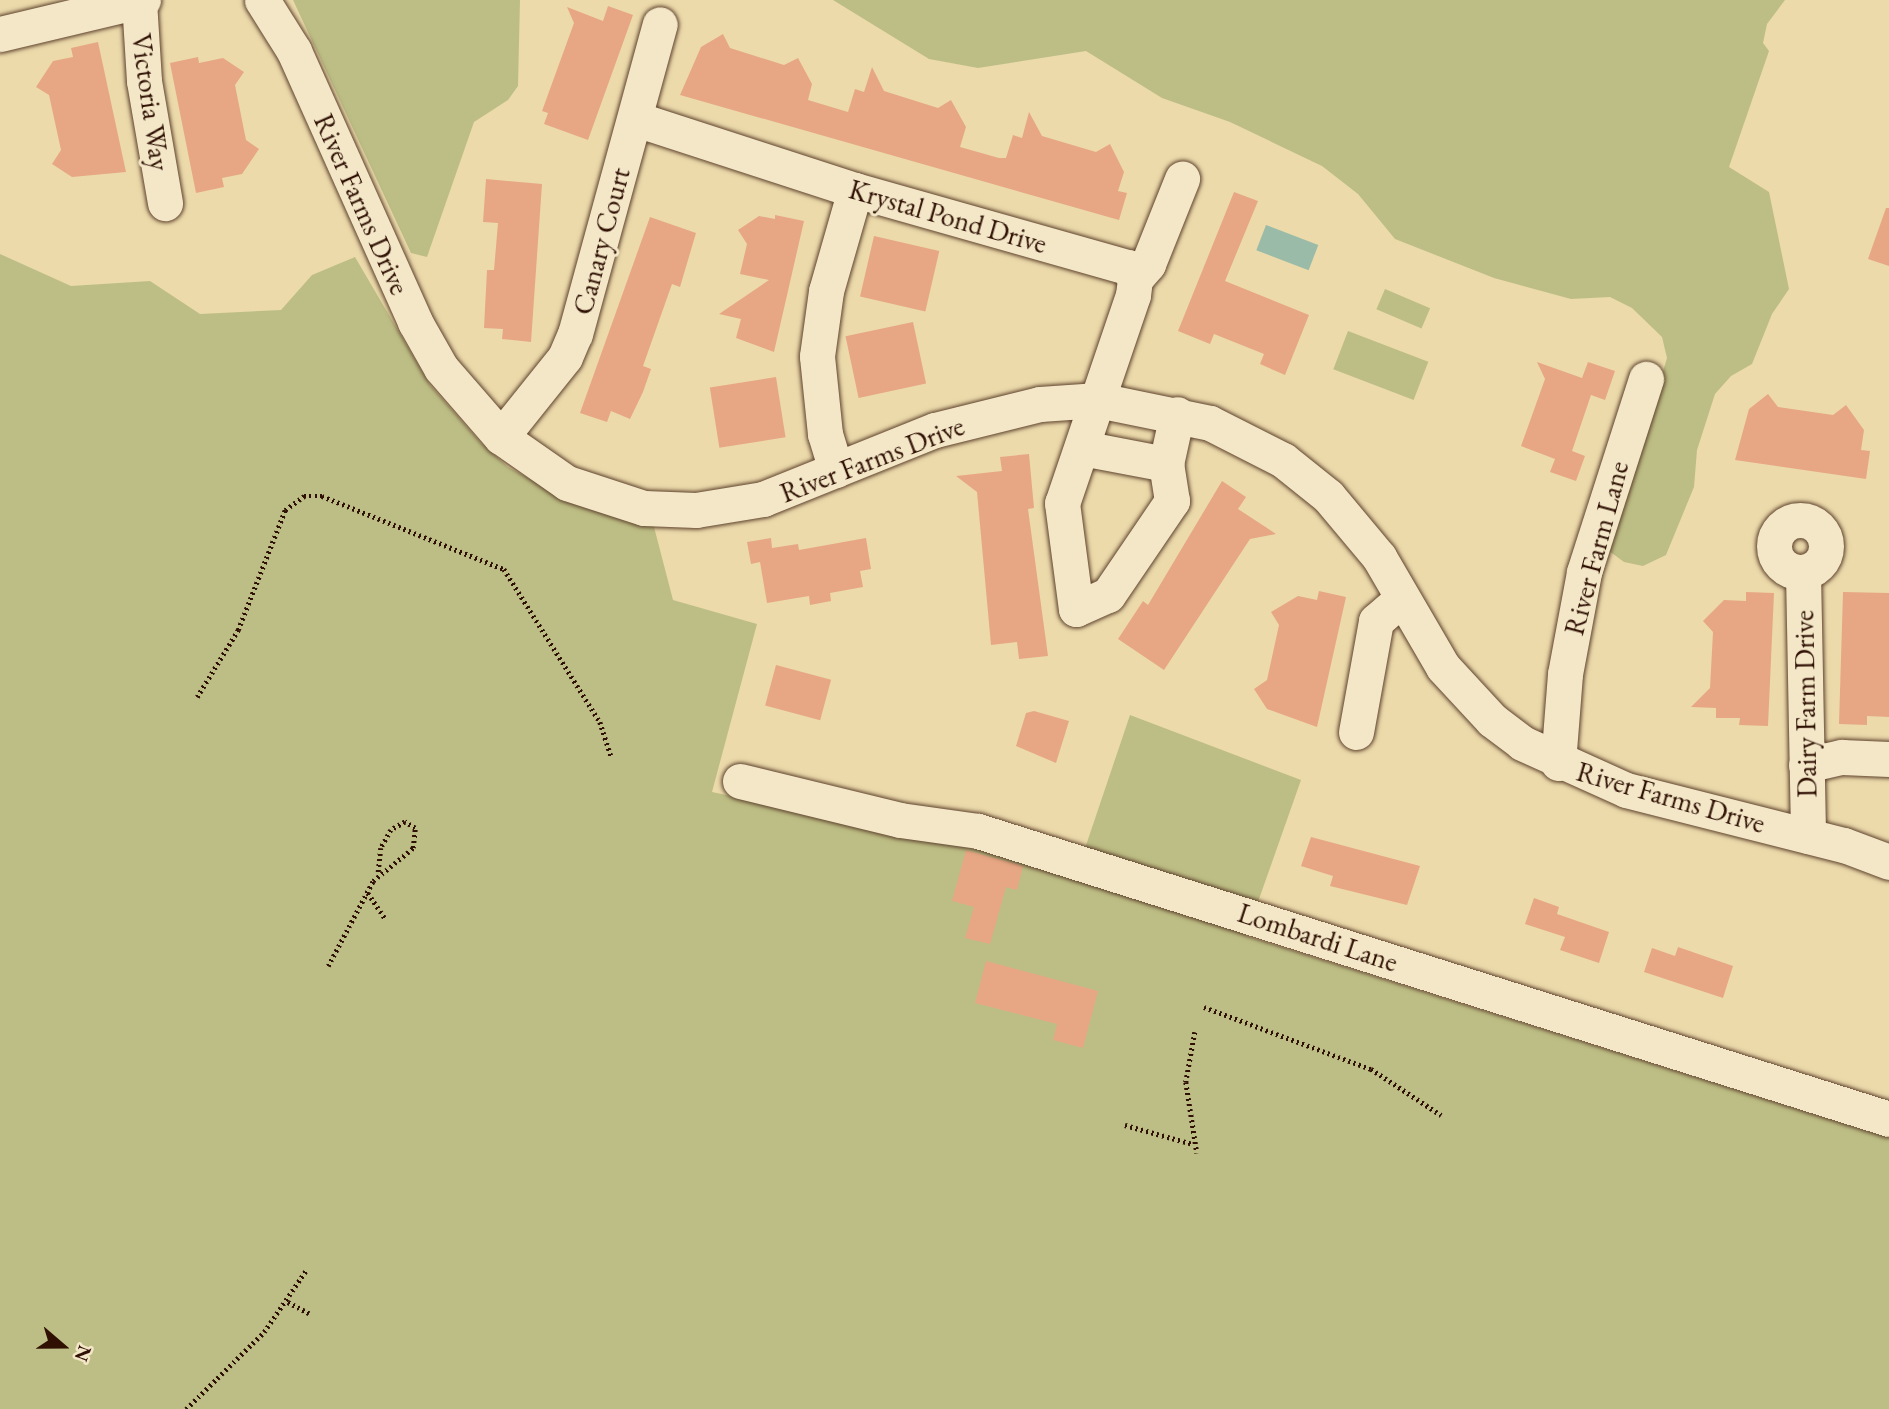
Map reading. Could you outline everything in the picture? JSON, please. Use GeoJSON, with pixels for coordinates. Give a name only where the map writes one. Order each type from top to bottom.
{"type":"FeatureCollection","features":[{"type":"Feature","properties":{"kind":"street","name":"River Farms Drive"},"geometry":{"type":"LineString","coordinates":[[262,0],[294,51],[429,347],[501,437],[567,483],[644,508],[734,506],[836,471],[957,423],[1040,404],[1098,400],[1177,414],[1244,438],[1313,481],[1378,557],[1431,650],[1480,708],[1508,734],[1558,763],[1659,799],[1808,836],[1889,862]]}},
{"type":"Feature","properties":{"kind":"street"},"geometry":{"type":"LineString","coordinates":[[0,34],[141,1]]}},
{"type":"Feature","properties":{"kind":"street","name":"Victoria Way"},"geometry":{"type":"LineString","coordinates":[[141,1],[144,81],[165,203]]}},
{"type":"Feature","properties":{"kind":"street","name":"Canary Court"},"geometry":{"type":"LineString","coordinates":[[501,437],[565,357],[575,334],[660,24]]}},
{"type":"Feature","properties":{"kind":"street","name":"Krystal Pond Drive"},"geometry":{"type":"LineString","coordinates":[[636,119],[856,190],[1119,263],[1135,279]]}},
{"type":"Feature","properties":{"kind":"street"},"geometry":{"type":"LineString","coordinates":[[1177,414],[1166,464],[1172,502],[1108,595],[1076,609],[1062,503],[1098,400],[1135,279],[1148,264],[1182,179]]}},
{"type":"Feature","properties":{"kind":"street"},"geometry":{"type":"LineString","coordinates":[[836,471],[825,434],[817,356],[827,291],[856,190]]}},
{"type":"Feature","properties":{"kind":"street","name":"River Farm Lane"},"geometry":{"type":"LineString","coordinates":[[1558,763],[1566,674],[1584,572],[1646,379]]}},
{"type":"Feature","properties":{"kind":"street"},"geometry":{"type":"LineString","coordinates":[[1082,448],[1166,464]]}},
{"type":"Feature","properties":{"kind":"street","name":"Dairy Farm Drive"},"geometry":{"type":"LineString","coordinates":[[1803,572],[1808,836]]}},
{"type":"Feature","properties":{"kind":"street"},"geometry":{"type":"LineString","coordinates":[[1356,732],[1376,621],[1401,599]]}},
{"type":"Feature","properties":{"kind":"street"},"geometry":{"type":"LineString","coordinates":[[1806,765],[1842,757],[1889,759]]}},
{"type":"Feature","properties":{"kind":"street","name":"Lombardi Lane"},"geometry":{"type":"LineString","coordinates":[[740,781],[900,820],[978,831],[1889,1119]]}},
{"type":"Feature","properties":{"kind":"path"},"geometry":{"type":"LineString","coordinates":[[197,697],[234,638],[285,510],[304,496],[322,496],[504,569],[600,722],[612,758]]}},
{"type":"Feature","properties":{"kind":"path"},"geometry":{"type":"LineString","coordinates":[[328,966],[378,875],[385,838],[397,825],[409,824],[417,833],[413,848],[378,875]]}},
{"type":"Feature","properties":{"kind":"path"},"geometry":{"type":"LineString","coordinates":[[368,893],[386,920]]}},
{"type":"Feature","properties":{"kind":"path"},"geometry":{"type":"LineString","coordinates":[[1204,1007],[1371,1069],[1441,1115]]}},
{"type":"Feature","properties":{"kind":"path"},"geometry":{"type":"LineString","coordinates":[[1195,1032],[1186,1082],[1197,1153]]}},
{"type":"Feature","properties":{"kind":"path"},"geometry":{"type":"LineString","coordinates":[[1125,1125],[1194,1144]]}},
{"type":"Feature","properties":{"kind":"path"},"geometry":{"type":"LineString","coordinates":[[186,1409],[239,1359],[288,1302],[307,1269]]}},
{"type":"Feature","properties":{"kind":"path"},"geometry":{"type":"LineString","coordinates":[[288,1302],[309,1313]]}},
{"type":"Feature","properties":{"kind":"green space"},"geometry":{"type":"Polygon","coordinates":[[[293,0],[520,0],[518,86],[508,100],[474,122],[427,257],[411,253],[293,0]]]}},
{"type":"Feature","properties":{"kind":"green space"},"geometry":{"type":"Polygon","coordinates":[[[833,0],[1785,0],[1767,24],[1763,43],[1769,51],[1729,167],[1769,192],[1789,289],[1772,314],[1752,364],[1731,376],[1715,394],[1697,450],[1694,487],[1666,555],[1643,566],[1624,562],[1609,551],[1667,358],[1662,337],[1632,308],[1610,297],[1571,299],[1494,278],[1395,239],[1358,194],[1322,166],[1230,122],[1162,98],[1086,51],[978,68],[929,59],[833,0]]]}},
{"type":"Feature","properties":{"kind":"green space"},"geometry":{"type":"Polygon","coordinates":[[[0,254],[71,286],[150,281],[200,314],[281,310],[312,275],[355,257],[430,385],[481,443],[508,467],[563,497],[653,523],[673,600],[757,624],[712,792],[1078,869],[1130,715],[1301,780],[1246,936],[1889,1138],[1889,1409],[0,1409],[0,254]]]}},
{"type":"Feature","properties":{"kind":"green space"},"geometry":{"type":"Polygon","coordinates":[[[1385,289],[1430,308],[1422,328],[1376,309],[1385,289]]]}},
{"type":"Feature","properties":{"kind":"green space"},"geometry":{"type":"Polygon","coordinates":[[[1348,331],[1428,362],[1414,400],[1333,369],[1348,331]]]}},
{"type":"Feature","properties":{"kind":"shaded area"},"geometry":{"type":"Polygon","coordinates":[[[1266,225],[1318,245],[1309,270],[1256,250],[1266,225]]]}},
{"type":"Feature","properties":{"kind":"building"},"geometry":{"type":"Polygon","coordinates":[[[608,6],[633,15],[588,140],[544,124],[548,113],[542,111],[574,23],[567,7],[603,21],[608,6]]]}},
{"type":"Feature","properties":{"kind":"building"},"geometry":{"type":"Polygon","coordinates":[[[723,34],[730,48],[784,65],[798,58],[812,84],[808,100],[848,112],[855,89],[864,92],[872,67],[884,91],[938,108],[951,100],[966,127],[960,147],[1006,158],[1013,135],[1022,138],[1029,112],[1042,136],[1096,152],[1110,144],[1124,172],[1118,191],[1127,193],[1119,220],[680,95],[701,47],[723,34]]]}},
{"type":"Feature","properties":{"kind":"building"},"geometry":{"type":"Polygon","coordinates":[[[98,42],[126,172],[72,177],[52,164],[61,150],[49,95],[36,87],[53,61],[73,57],[71,48],[98,42]]]}},
{"type":"Feature","properties":{"kind":"building"},"geometry":{"type":"Polygon","coordinates":[[[198,57],[199,63],[223,58],[244,72],[235,85],[246,140],[259,149],[242,174],[222,178],[224,187],[196,193],[170,63],[198,57]]]}},
{"type":"Feature","properties":{"kind":"building"},"geometry":{"type":"Polygon","coordinates":[[[486,179],[542,184],[531,342],[502,339],[503,329],[484,328],[487,270],[494,270],[498,223],[483,222],[486,179]]]}},
{"type":"Feature","properties":{"kind":"building"},"geometry":{"type":"Polygon","coordinates":[[[1234,192],[1258,201],[1225,281],[1309,315],[1285,375],[1260,364],[1264,354],[1214,334],[1210,344],[1178,331],[1234,192]]]}},
{"type":"Feature","properties":{"kind":"building"},"geometry":{"type":"Polygon","coordinates":[[[1886,208],[1889,208],[1889,266],[1868,259],[1886,208]]]}},
{"type":"Feature","properties":{"kind":"building"},"geometry":{"type":"Polygon","coordinates":[[[775,215],[804,221],[774,352],[736,338],[741,319],[719,314],[769,280],[740,274],[747,244],[738,230],[759,216],[775,219],[775,215]]]}},
{"type":"Feature","properties":{"kind":"building"},"geometry":{"type":"Polygon","coordinates":[[[650,217],[696,233],[680,287],[672,284],[643,366],[651,369],[643,392],[630,419],[611,411],[607,422],[580,413],[650,217]]]}},
{"type":"Feature","properties":{"kind":"building"},"geometry":{"type":"Polygon","coordinates":[[[874,236],[939,251],[925,311],[860,296],[874,236]]]}},
{"type":"Feature","properties":{"kind":"building"},"geometry":{"type":"Polygon","coordinates":[[[913,322],[926,384],[859,398],[846,336],[913,322]]]}},
{"type":"Feature","properties":{"kind":"building"},"geometry":{"type":"Polygon","coordinates":[[[1537,362],[1582,378],[1588,362],[1615,371],[1605,400],[1591,395],[1572,451],[1585,456],[1576,481],[1550,472],[1555,459],[1521,446],[1545,379],[1537,362]]]}},
{"type":"Feature","properties":{"kind":"building"},"geometry":{"type":"Polygon","coordinates":[[[776,377],[786,437],[719,448],[710,387],[776,377]]]}},
{"type":"Feature","properties":{"kind":"building"},"geometry":{"type":"Polygon","coordinates":[[[1768,394],[1778,407],[1833,415],[1846,405],[1864,430],[1861,450],[1870,451],[1866,479],[1735,460],[1749,409],[1768,394]]]}},
{"type":"Feature","properties":{"kind":"building"},"geometry":{"type":"Polygon","coordinates":[[[1029,454],[1034,508],[1028,509],[1048,656],[1019,659],[1017,642],[991,645],[977,492],[956,476],[1002,471],[1000,457],[1029,454]]]}},
{"type":"Feature","properties":{"kind":"building"},"geometry":{"type":"Polygon","coordinates":[[[1222,481],[1246,497],[1238,509],[1276,534],[1250,539],[1164,670],[1118,639],[1143,601],[1148,605],[1222,481]]]}},
{"type":"Feature","properties":{"kind":"building"},"geometry":{"type":"Polygon","coordinates":[[[771,538],[772,548],[798,544],[799,550],[866,538],[871,569],[860,571],[863,587],[830,593],[831,601],[810,605],[809,596],[767,603],[760,562],[751,564],[747,542],[771,538]]]}},
{"type":"Feature","properties":{"kind":"building"},"geometry":{"type":"Polygon","coordinates":[[[1319,591],[1346,597],[1317,727],[1267,709],[1254,689],[1267,680],[1279,625],[1271,612],[1298,596],[1317,600],[1319,591]]]}},
{"type":"Feature","properties":{"kind":"building"},"geometry":{"type":"Polygon","coordinates":[[[1746,592],[1774,593],[1768,726],[1739,725],[1740,718],[1716,718],[1716,708],[1691,707],[1710,688],[1713,632],[1703,621],[1724,600],[1746,601],[1746,592]]]}},
{"type":"Feature","properties":{"kind":"building"},"geometry":{"type":"Polygon","coordinates":[[[1843,592],[1889,593],[1889,717],[1867,716],[1867,725],[1839,724],[1843,592]]]}},
{"type":"Feature","properties":{"kind":"building"},"geometry":{"type":"Polygon","coordinates":[[[776,665],[831,680],[820,720],[765,706],[776,665]]]}},
{"type":"Feature","properties":{"kind":"building"},"geometry":{"type":"Polygon","coordinates":[[[1034,711],[1069,721],[1056,763],[1016,746],[1026,713],[1034,711]]]}},
{"type":"Feature","properties":{"kind":"building"},"geometry":{"type":"Polygon","coordinates":[[[1311,837],[1420,866],[1407,905],[1330,886],[1333,876],[1301,866],[1311,837]]]}},
{"type":"Feature","properties":{"kind":"building"},"geometry":{"type":"Polygon","coordinates":[[[966,850],[1023,866],[1017,890],[1006,887],[990,944],[965,938],[974,907],[952,901],[966,850]]]}},
{"type":"Feature","properties":{"kind":"building"},"geometry":{"type":"Polygon","coordinates":[[[1534,898],[1559,907],[1557,914],[1609,932],[1599,963],[1560,950],[1565,937],[1525,924],[1534,898]]]}},
{"type":"Feature","properties":{"kind":"building"},"geometry":{"type":"Polygon","coordinates":[[[1678,947],[1733,966],[1723,998],[1644,972],[1652,948],[1675,956],[1678,947]]]}},
{"type":"Feature","properties":{"kind":"building"},"geometry":{"type":"Polygon","coordinates":[[[986,961],[1098,991],[1083,1048],[1053,1040],[1057,1024],[975,1003],[986,961]]]}}]}
